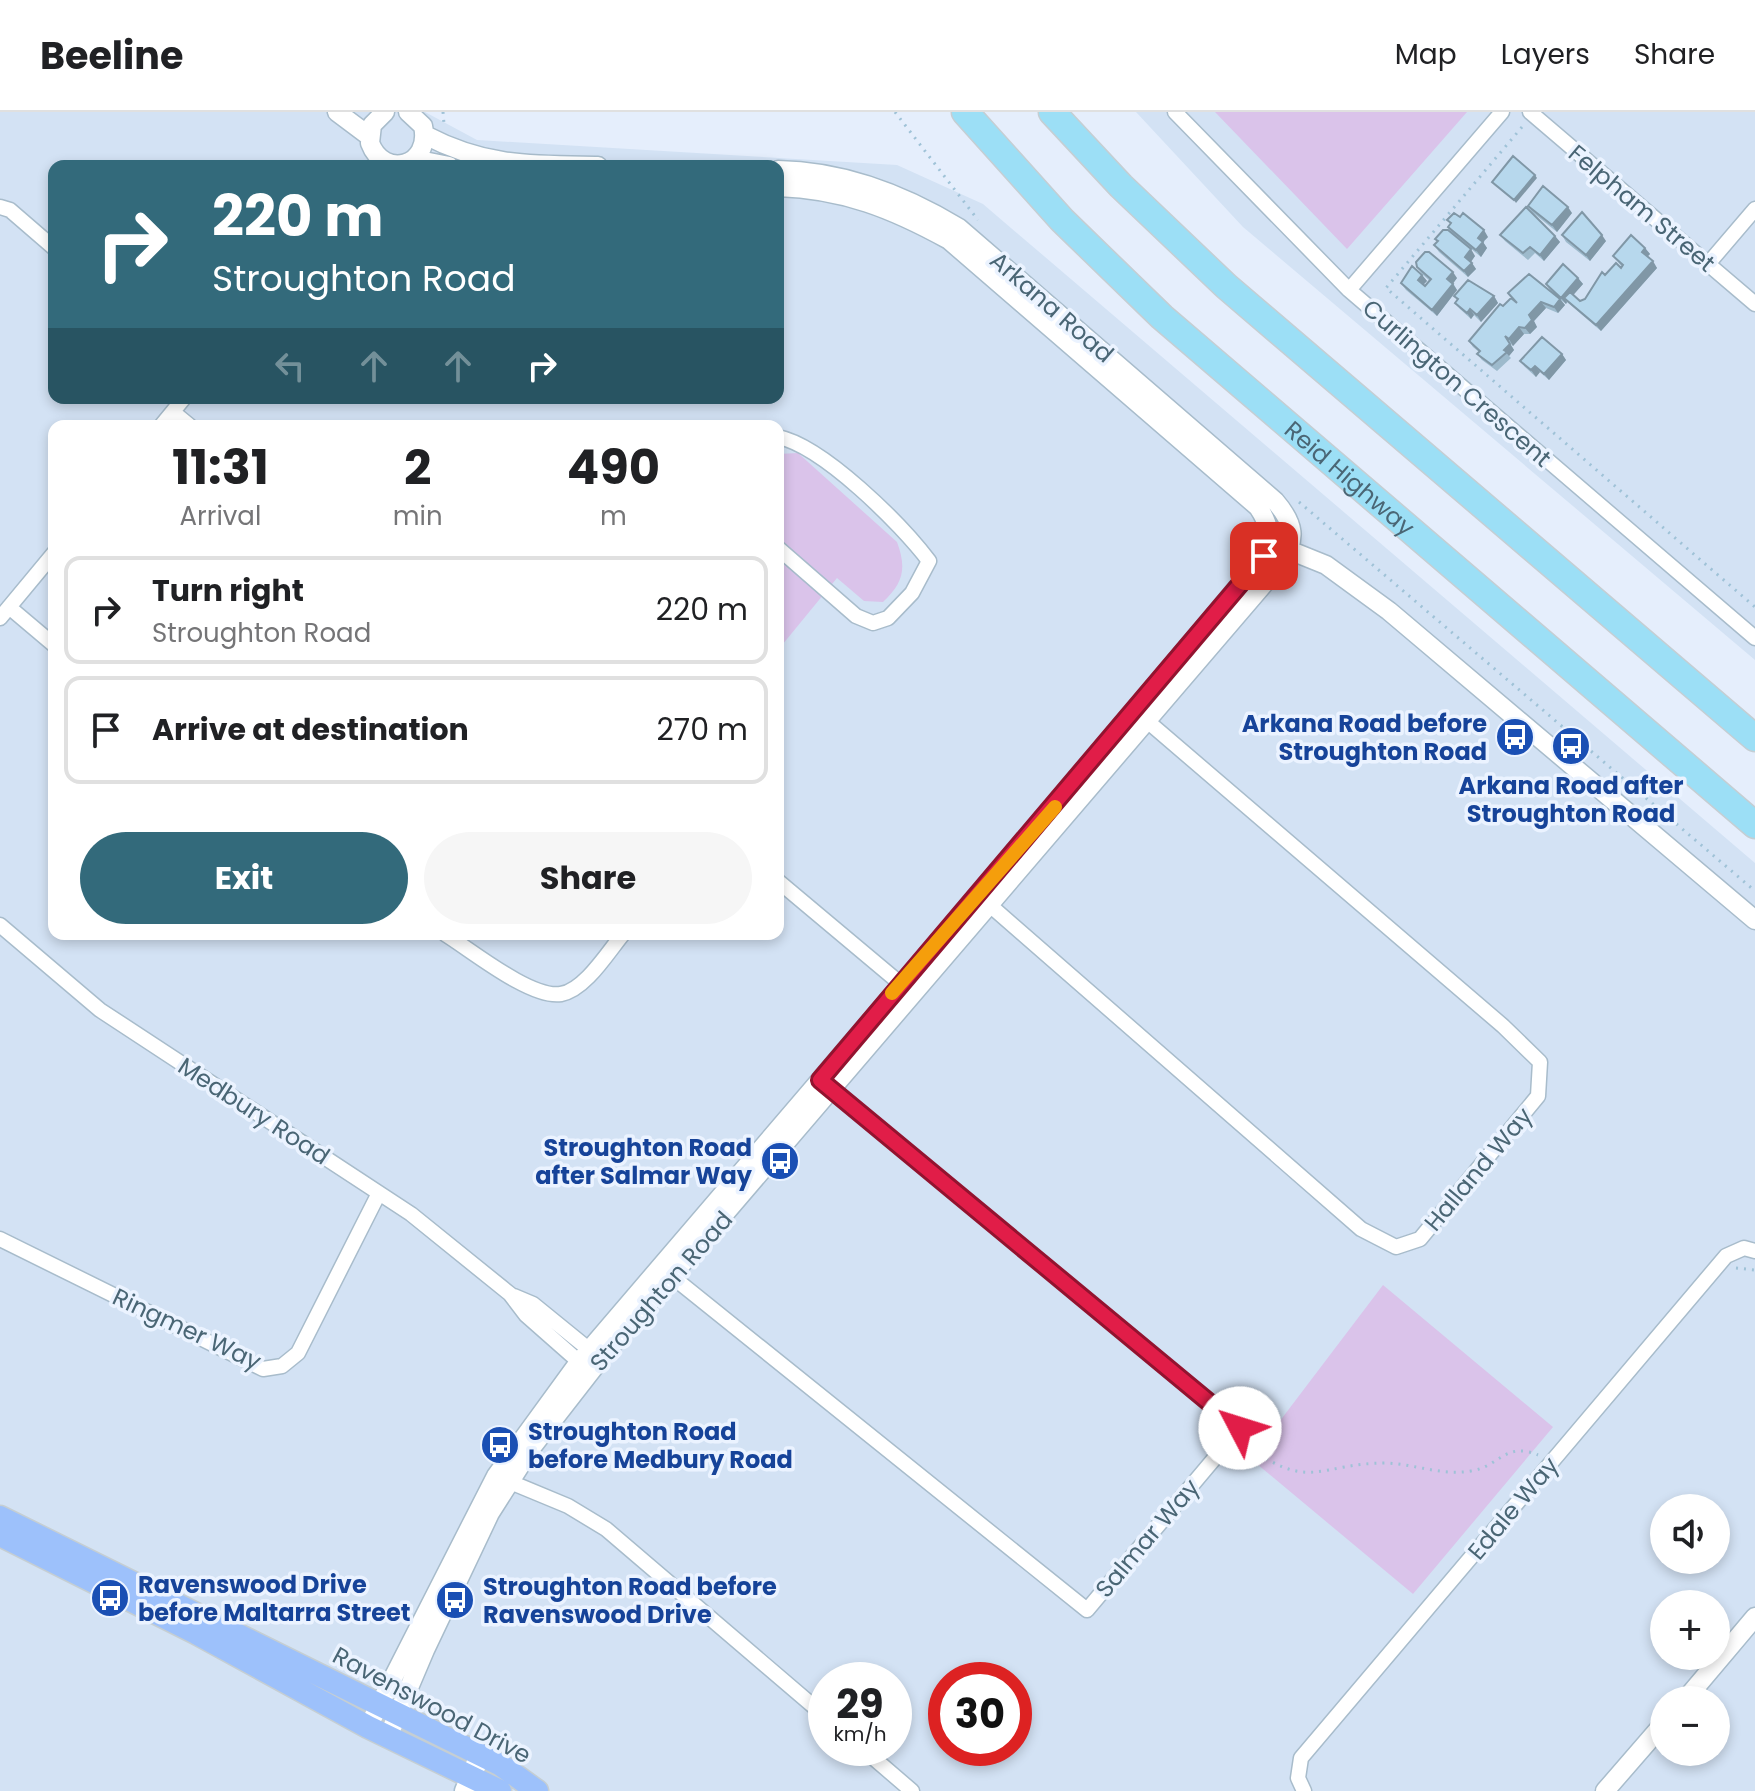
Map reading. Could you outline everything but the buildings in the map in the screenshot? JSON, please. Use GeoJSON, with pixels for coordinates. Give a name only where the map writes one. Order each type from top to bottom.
{"type":"FeatureCollection","features":[{"type":"Feature","properties":{"kind":"highway","name":"Reid Highway"},"geometry":{"type":"LineString","coordinates":[[965,112],[1062,220],[1162,317],[1755,825]]}},
{"type":"Feature","properties":{"kind":"highway"},"geometry":{"type":"LineString","coordinates":[[1052,112],[1121,186],[1226,286],[1755,738]]}},
{"type":"Feature","properties":{"kind":"main road","name":"Ravenswood Drive"},"geometry":{"type":"LineString","coordinates":[[0,1517],[388,1709],[485,1779]]}},
{"type":"Feature","properties":{"kind":"main road","name":"Ravenswood Drive"},"geometry":{"type":"LineString","coordinates":[[0,1535],[196,1633],[378,1732],[485,1779],[537,1791]]}},
{"type":"Feature","properties":{"kind":"street"},"geometry":{"type":"LineString","coordinates":[[337,112],[369,136]]}},
{"type":"Feature","properties":{"kind":"street"},"geometry":{"type":"LineString","coordinates":[[382,160],[372,150],[369,136],[372,125],[385,112]]}},
{"type":"Feature","properties":{"kind":"street"},"geometry":{"type":"LineString","coordinates":[[408,112],[472,157],[495,160]]}},
{"type":"Feature","properties":{"kind":"street","name":"Curlington Crescent"},"geometry":{"type":"LineString","coordinates":[[1175,112],[1349,290],[1755,638]]}},
{"type":"Feature","properties":{"kind":"street"},"geometry":{"type":"LineString","coordinates":[[1349,290],[1502,112]]}},
{"type":"Feature","properties":{"kind":"street","name":"Felpham Street"},"geometry":{"type":"LineString","coordinates":[[1531,113],[1755,304]]}},
{"type":"Feature","properties":{"kind":"street"},"geometry":{"type":"LineString","coordinates":[[414,159],[421,152],[425,124]]}},
{"type":"Feature","properties":{"kind":"street"},"geometry":{"type":"LineString","coordinates":[[414,159],[419,160]]}},
{"type":"Feature","properties":{"kind":"street","name":"Arkana Road"},"geometry":{"type":"LineString","coordinates":[[784,171],[839,177],[890,192],[959,228],[1292,508]]}},
{"type":"Feature","properties":{"kind":"street","name":"Arkana Road"},"geometry":{"type":"LineString","coordinates":[[784,188],[853,195],[908,217],[949,240],[1258,507],[1269,538]]}},
{"type":"Feature","properties":{"kind":"street"},"geometry":{"type":"LineString","coordinates":[[0,207],[10,210],[48,243]]}},
{"type":"Feature","properties":{"kind":"street"},"geometry":{"type":"LineString","coordinates":[[1708,264],[1755,209]]}},
{"type":"Feature","properties":{"kind":"street"},"geometry":{"type":"LineString","coordinates":[[166,420],[179,404]]}},
{"type":"Feature","properties":{"kind":"street"},"geometry":{"type":"LineString","coordinates":[[173,412],[183,420]]}},
{"type":"Feature","properties":{"kind":"street"},"geometry":{"type":"LineString","coordinates":[[784,440],[811,451],[903,528],[929,561],[912,593],[888,618],[873,623],[856,616],[784,553]]}},
{"type":"Feature","properties":{"kind":"street"},"geometry":{"type":"LineString","coordinates":[[1291,543],[1292,508]]}},
{"type":"Feature","properties":{"kind":"street"},"geometry":{"type":"LineString","coordinates":[[1269,538],[1325,551],[1379,594],[1389,611],[1755,920]]}},
{"type":"Feature","properties":{"kind":"street","name":"Stroughton Road"},"geometry":{"type":"LineString","coordinates":[[378,1732],[503,1479],[590,1361],[1140,716],[1264,556],[1269,538]]}},
{"type":"Feature","properties":{"kind":"street","name":"Stroughton Road"},"geometry":{"type":"LineString","coordinates":[[1140,716],[1280,565],[1291,543]]}},
{"type":"Feature","properties":{"kind":"street"},"geometry":{"type":"LineString","coordinates":[[48,560],[5,612],[48,641]]}},
{"type":"Feature","properties":{"kind":"street","name":"Halland Way"},"geometry":{"type":"LineString","coordinates":[[984,900],[1361,1229],[1396,1247],[1420,1239],[1538,1096],[1540,1062],[1503,1026],[1140,716]]}},
{"type":"Feature","properties":{"kind":"street"},"geometry":{"type":"LineString","coordinates":[[784,886],[906,988]]}},
{"type":"Feature","properties":{"kind":"street","name":"Medbury Road"},"geometry":{"type":"LineString","coordinates":[[0,925],[100,1010],[411,1214],[510,1294],[526,1315],[590,1361]]}},
{"type":"Feature","properties":{"kind":"street"},"geometry":{"type":"LineString","coordinates":[[455,940],[537,992],[562,994],[583,980],[618,940]]}},
{"type":"Feature","properties":{"kind":"street"},"geometry":{"type":"LineString","coordinates":[[826,1085],[1240,1428],[1234,1435]]}},
{"type":"Feature","properties":{"kind":"street","name":"Ringmer Way"},"geometry":{"type":"LineString","coordinates":[[0,1239],[263,1369],[282,1366],[298,1353],[379,1193]]}},
{"type":"Feature","properties":{"kind":"street","name":"Edale Way"},"geometry":{"type":"LineString","coordinates":[[1304,1791],[1298,1778],[1301,1758],[1726,1256],[1744,1248],[1755,1251]]}},
{"type":"Feature","properties":{"kind":"street","name":"Salmar Way"},"geometry":{"type":"LineString","coordinates":[[666,1272],[1087,1610],[1234,1435]]}},
{"type":"Feature","properties":{"kind":"street"},"geometry":{"type":"LineString","coordinates":[[503,1479],[568,1506],[606,1529],[808,1702]]}},
{"type":"Feature","properties":{"kind":"street"},"geometry":{"type":"LineString","coordinates":[[1697,1686],[1755,1617]]}},
{"type":"Feature","properties":{"kind":"street"},"geometry":{"type":"LineString","coordinates":[[1605,1791],[1650,1739]]}},
{"type":"Feature","properties":{"kind":"street"},"geometry":{"type":"LineString","coordinates":[[883,1766],[912,1791]]}},
{"type":"Feature","properties":{"kind":"path"},"geometry":{"type":"LineString","coordinates":[[895,112],[981,224]]}},
{"type":"Feature","properties":{"kind":"path"},"geometry":{"type":"LineString","coordinates":[[1531,113],[1386,288],[1755,607]]}},
{"type":"Feature","properties":{"kind":"path"},"geometry":{"type":"LineString","coordinates":[[1292,508],[1755,891]]}},
{"type":"Feature","properties":{"kind":"path"},"geometry":{"type":"LineString","coordinates":[[1732,1268],[1755,1270]]}},
{"type":"Feature","properties":{"kind":"path"},"geometry":{"type":"LineString","coordinates":[[1234,1435],[1275,1466],[1306,1474],[1389,1463],[1449,1474],[1476,1471],[1504,1453],[1520,1450],[1536,1453],[1550,1465]]}},
{"type":"Feature","properties":{"kind":"shaded area"},"geometry":{"type":"Polygon","coordinates":[[[0,112],[425,112],[477,140],[897,165],[983,204],[1755,863],[1755,1791],[0,1791],[0,112]]]}},
{"type":"Feature","properties":{"kind":"shaded area"},"geometry":{"type":"Polygon","coordinates":[[[1136,112],[1755,112],[1755,660],[1243,227],[1136,112]]]}},
{"type":"Feature","properties":{"kind":"shaded area"},"geometry":{"type":"Polygon","coordinates":[[[1215,112],[1467,112],[1347,249],[1215,112]]]}},
{"type":"Feature","properties":{"kind":"shaded area"},"geometry":{"type":"Polygon","coordinates":[[[798,453],[897,542],[902,568],[899,582],[883,602],[864,601],[837,578],[784,643],[784,454],[798,453]]]}},
{"type":"Feature","properties":{"kind":"shaded area"},"geometry":{"type":"Polygon","coordinates":[[[1383,1285],[1553,1427],[1413,1594],[1251,1459],[1383,1285]]]}},
{"type":"Feature","properties":{"kind":"slow traffic"},"geometry":{"type":"LineString","coordinates":[[892,993],[1055,807]]}},
{"type":"Feature","properties":{"kind":"place","name":"Arkana Road before Stroughton Road"},"geometry":{"type":"Point","coordinates":[1515,737]}},
{"type":"Feature","properties":{"kind":"place","name":"Arkana Road after Stroughton Road"},"geometry":{"type":"Point","coordinates":[1571,746]}},
{"type":"Feature","properties":{"kind":"place","name":"Stroughton Road after Salmar Way"},"geometry":{"type":"Point","coordinates":[780,1161]}},
{"type":"Feature","properties":{"kind":"place","name":"Stroughton Road before Medbury Road"},"geometry":{"type":"Point","coordinates":[500,1445]}},
{"type":"Feature","properties":{"kind":"place","name":"Ravenswood Drive before Maltarra Street"},"geometry":{"type":"Point","coordinates":[110,1598]}},
{"type":"Feature","properties":{"kind":"place","name":"Stroughton Road before Ravenswood Drive"},"geometry":{"type":"Point","coordinates":[455,1600]}},
{"type":"Feature","properties":{"kind":"route"},"geometry":{"type":"LineString","coordinates":[[1240,1428],[820,1080],[900,983],[1074,784],[1264,556]]}}]}
